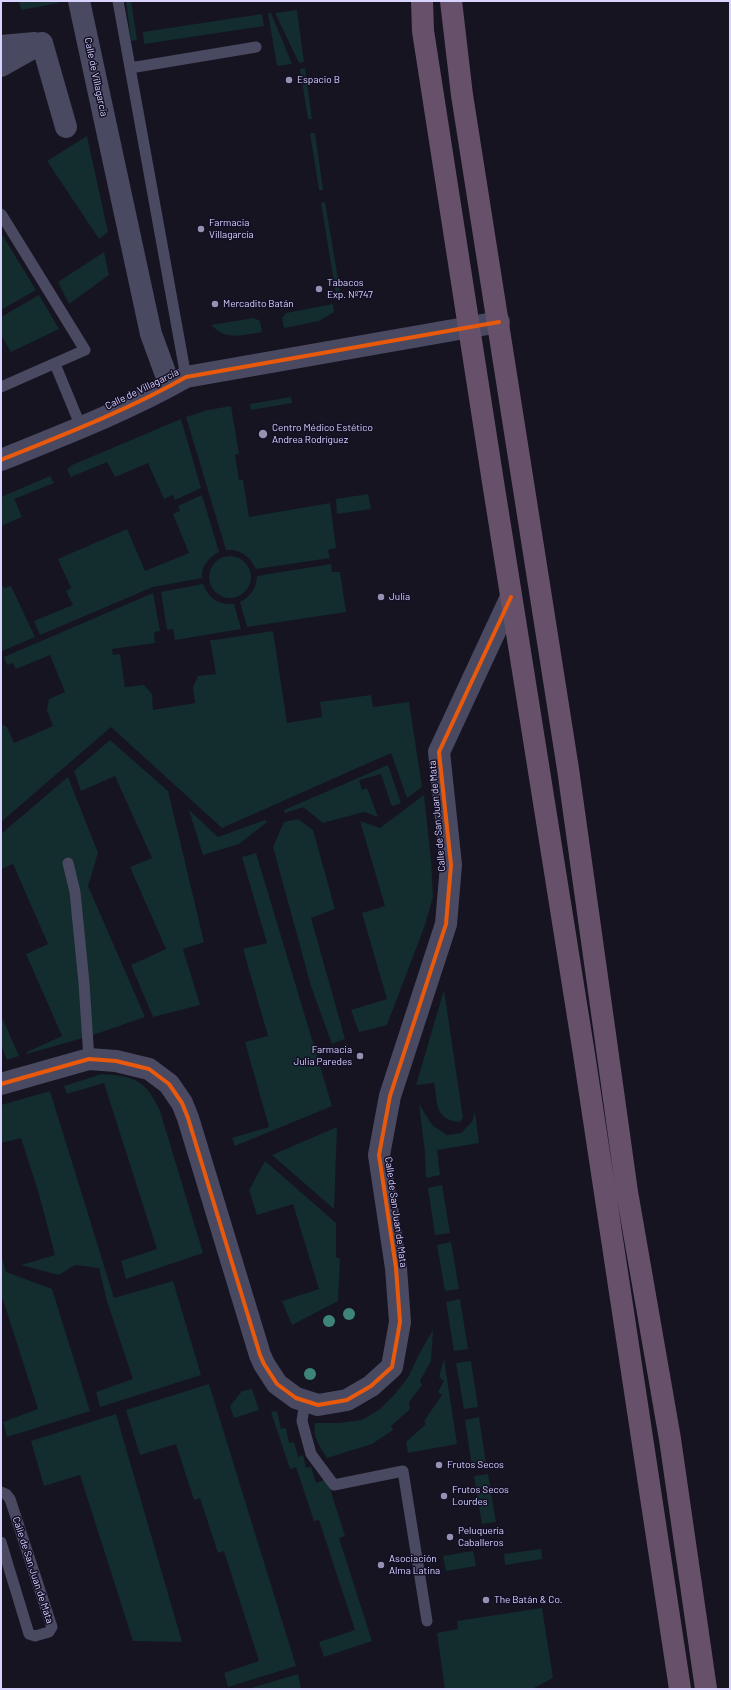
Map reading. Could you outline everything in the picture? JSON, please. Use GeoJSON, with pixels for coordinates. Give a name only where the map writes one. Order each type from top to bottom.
{"type":"FeatureCollection","features":[{"type":"Feature","properties":{"kind":"highway"},"geometry":{"type":"LineString","coordinates":[[422,1],[423,31],[511,597],[582,1038],[680,1689]]}},
{"type":"Feature","properties":{"kind":"highway"},"geometry":{"type":"LineString","coordinates":[[450,1],[462,94],[568,769],[627,1192],[670,1439],[706,1689]]}},
{"type":"Feature","properties":{"kind":"street","name":"Calle de Villagarcía"},"geometry":{"type":"LineString","coordinates":[[79,1],[151,334],[178,381]]}},
{"type":"Feature","properties":{"kind":"street"},"geometry":{"type":"LineString","coordinates":[[1,46],[42,43]]}},
{"type":"Feature","properties":{"kind":"street"},"geometry":{"type":"LineString","coordinates":[[1,66],[42,43]]}},
{"type":"Feature","properties":{"kind":"street"},"geometry":{"type":"LineString","coordinates":[[42,43],[66,127]]}},
{"type":"Feature","properties":{"kind":"street","name":"Calle de Villagarcía"},"geometry":{"type":"LineString","coordinates":[[1,460],[81,428],[178,381],[344,349],[499,322]]}},
{"type":"Feature","properties":{"kind":"street","name":"Calle de San Juan de Mata"},"geometry":{"type":"LineString","coordinates":[[2,1079],[89,1059],[116,1061],[149,1069],[169,1084],[182,1103],[188,1118],[264,1364],[276,1384],[296,1398],[318,1405],[347,1400],[372,1386],[392,1367],[400,1322],[396,1268],[379,1155],[390,1096],[446,924],[451,865],[439,752],[511,597]]}},
{"type":"Feature","properties":{"kind":"lane"},"geometry":{"type":"LineString","coordinates":[[118,1],[130,68],[178,381]]}},
{"type":"Feature","properties":{"kind":"lane"},"geometry":{"type":"LineString","coordinates":[[130,68],[256,46]]}},
{"type":"Feature","properties":{"kind":"lane"},"geometry":{"type":"LineString","coordinates":[[1,214],[84,350],[1,387]]}},
{"type":"Feature","properties":{"kind":"lane"},"geometry":{"type":"LineString","coordinates":[[55,364],[81,428]]}},
{"type":"Feature","properties":{"kind":"lane"},"geometry":{"type":"LineString","coordinates":[[68,863],[75,892],[84,983],[89,1059]]}},
{"type":"Feature","properties":{"kind":"lane"},"geometry":{"type":"LineString","coordinates":[[305,1401],[302,1421],[312,1454],[334,1485],[403,1471],[427,1621]]}},
{"type":"Feature","properties":{"kind":"lane","name":"Calle de San Juan de Mata"},"geometry":{"type":"LineString","coordinates":[[1,1492],[6,1494],[10,1499],[52,1627],[49,1632],[35,1636],[29,1634],[1,1542]]}},
{"type":"Feature","properties":{"kind":"green space"},"geometry":{"type":"Polygon","coordinates":[[[19,1],[58,1],[59,3],[21,10],[19,1]]]}},
{"type":"Feature","properties":{"kind":"green space"},"geometry":{"type":"Polygon","coordinates":[[[126,1],[131,1],[137,40],[131,41],[126,1]]]}},
{"type":"Feature","properties":{"kind":"green space"},"geometry":{"type":"Polygon","coordinates":[[[297,10],[304,62],[299,63],[275,13],[297,10]]]}},
{"type":"Feature","properties":{"kind":"green space"},"geometry":{"type":"Polygon","coordinates":[[[268,13],[271,13],[292,64],[277,66],[268,13]]]}},
{"type":"Feature","properties":{"kind":"green space"},"geometry":{"type":"Polygon","coordinates":[[[262,14],[264,26],[144,44],[143,32],[262,14]]]}},
{"type":"Feature","properties":{"kind":"green space"},"geometry":{"type":"Polygon","coordinates":[[[305,68],[312,119],[308,119],[300,69],[305,68]]]}},
{"type":"Feature","properties":{"kind":"green space"},"geometry":{"type":"Polygon","coordinates":[[[310,133],[315,133],[323,190],[319,190],[310,133]]]}},
{"type":"Feature","properties":{"kind":"green space"},"geometry":{"type":"Polygon","coordinates":[[[87,136],[108,232],[99,239],[47,161],[87,136]]]}},
{"type":"Feature","properties":{"kind":"green space"},"geometry":{"type":"Polygon","coordinates":[[[325,202],[340,290],[336,294],[321,203],[325,202]]]}},
{"type":"Feature","properties":{"kind":"green space"},"geometry":{"type":"Polygon","coordinates":[[[1,233],[36,290],[1,310],[1,233]]]}},
{"type":"Feature","properties":{"kind":"green space"},"geometry":{"type":"Polygon","coordinates":[[[104,252],[109,275],[69,304],[58,282],[104,252]]]}},
{"type":"Feature","properties":{"kind":"green space"},"geometry":{"type":"Polygon","coordinates":[[[39,295],[59,329],[11,352],[1,335],[1,317],[39,295]]]}},
{"type":"Feature","properties":{"kind":"green space"},"geometry":{"type":"Polygon","coordinates":[[[333,304],[334,312],[319,321],[284,328],[282,318],[286,313],[333,304]]]}},
{"type":"Feature","properties":{"kind":"green space"},"geometry":{"type":"Polygon","coordinates":[[[254,318],[260,321],[262,332],[235,336],[223,333],[211,325],[254,318]]]}},
{"type":"Feature","properties":{"kind":"green space"},"geometry":{"type":"Polygon","coordinates":[[[291,397],[292,403],[251,410],[250,404],[291,397]]]}},
{"type":"Feature","properties":{"kind":"green space"},"geometry":{"type":"Polygon","coordinates":[[[231,406],[239,454],[235,455],[239,480],[243,480],[249,517],[330,503],[336,548],[328,550],[330,558],[256,569],[251,560],[244,554],[226,550],[186,417],[208,410],[231,406]]]}},
{"type":"Feature","properties":{"kind":"green space"},"geometry":{"type":"Polygon","coordinates":[[[181,419],[201,488],[175,500],[173,495],[164,499],[148,463],[115,477],[107,462],[71,477],[67,469],[72,465],[181,419]]]}},
{"type":"Feature","properties":{"kind":"green space"},"geometry":{"type":"Polygon","coordinates":[[[50,476],[54,483],[14,499],[22,517],[1,526],[1,497],[50,476]]]}},
{"type":"Feature","properties":{"kind":"green space"},"geometry":{"type":"Polygon","coordinates":[[[368,494],[371,509],[337,514],[336,499],[368,494]]]}},
{"type":"Feature","properties":{"kind":"green space"},"geometry":{"type":"Polygon","coordinates":[[[202,495],[219,552],[206,562],[202,578],[153,587],[40,635],[34,621],[73,605],[66,591],[71,588],[58,559],[127,529],[145,571],[189,553],[173,514],[180,511],[178,506],[202,495]]]}},
{"type":"Feature","properties":{"kind":"green space"},"geometry":{"type":"Polygon","coordinates":[[[226,556],[234,556],[242,559],[248,565],[251,577],[248,589],[242,595],[234,598],[226,598],[218,595],[212,589],[209,581],[209,573],[212,565],[218,559],[226,556]]]}},
{"type":"Feature","properties":{"kind":"green space"},"geometry":{"type":"Polygon","coordinates":[[[331,564],[332,572],[340,572],[346,612],[247,627],[240,602],[247,598],[252,592],[256,584],[257,576],[331,564]]]}},
{"type":"Feature","properties":{"kind":"green space"},"geometry":{"type":"Polygon","coordinates":[[[1,583],[4,588],[11,586],[35,637],[2,651],[1,583]]]}},
{"type":"Feature","properties":{"kind":"green space"},"geometry":{"type":"Polygon","coordinates":[[[203,584],[208,594],[215,600],[234,604],[241,629],[175,640],[173,629],[167,630],[161,592],[203,584]]]}},
{"type":"Feature","properties":{"kind":"green space"},"geometry":{"type":"Polygon","coordinates":[[[153,593],[160,631],[154,632],[155,643],[112,649],[113,655],[120,654],[125,687],[144,685],[152,694],[153,710],[195,703],[193,687],[198,676],[216,674],[210,640],[273,631],[287,723],[322,717],[320,702],[371,695],[373,707],[409,702],[422,787],[407,798],[391,753],[222,828],[111,727],[1,822],[1,724],[7,727],[14,743],[53,726],[47,710],[49,699],[65,692],[50,655],[16,669],[13,663],[7,665],[4,657],[153,593]]]}},
{"type":"Feature","properties":{"kind":"green space"},"geometry":{"type":"Polygon","coordinates":[[[110,740],[168,791],[204,942],[183,949],[200,1005],[153,1017],[131,965],[166,949],[130,867],[152,858],[115,776],[81,791],[74,771],[110,740]]]}},
{"type":"Feature","properties":{"kind":"green space"},"geometry":{"type":"Polygon","coordinates":[[[388,765],[401,803],[393,806],[391,804],[381,774],[359,780],[362,790],[367,788],[378,817],[364,812],[323,823],[303,807],[285,813],[284,810],[388,765]]]}},
{"type":"Feature","properties":{"kind":"green space"},"geometry":{"type":"Polygon","coordinates":[[[68,777],[98,853],[88,886],[145,1017],[90,1036],[27,1054],[27,1052],[62,1036],[26,954],[48,944],[13,864],[1,869],[1,834],[68,777]]]}},
{"type":"Feature","properties":{"kind":"green space"},"geometry":{"type":"Polygon","coordinates":[[[424,795],[431,860],[433,897],[425,925],[387,1025],[359,1032],[351,1010],[387,999],[362,913],[385,906],[360,821],[380,828],[424,795]]]}},
{"type":"Feature","properties":{"kind":"green space"},"geometry":{"type":"Polygon","coordinates":[[[189,810],[218,837],[265,820],[267,822],[239,844],[203,855],[189,810]]]}},
{"type":"Feature","properties":{"kind":"green space"},"geometry":{"type":"Polygon","coordinates":[[[298,819],[313,830],[335,909],[311,918],[345,1039],[332,1044],[311,986],[273,847],[284,822],[298,819]]]}},
{"type":"Feature","properties":{"kind":"green space"},"geometry":{"type":"Polygon","coordinates":[[[256,853],[332,1106],[235,1146],[232,1138],[269,1127],[245,1042],[268,1036],[243,949],[267,943],[242,857],[256,853]]]}},
{"type":"Feature","properties":{"kind":"green space"},"geometry":{"type":"Polygon","coordinates":[[[444,990],[463,1118],[460,1122],[452,1121],[441,1114],[437,1104],[434,1083],[416,1085],[444,990]]]}},
{"type":"Feature","properties":{"kind":"green space"},"geometry":{"type":"Polygon","coordinates":[[[1,1015],[19,1056],[7,1060],[1,1045],[1,1015]]]}},
{"type":"Feature","properties":{"kind":"green space"},"geometry":{"type":"Polygon","coordinates":[[[102,1074],[123,1076],[138,1082],[150,1093],[155,1101],[160,1111],[203,1253],[126,1279],[121,1261],[157,1249],[104,1083],[67,1094],[64,1086],[102,1074]]]}},
{"type":"Feature","properties":{"kind":"green space"},"geometry":{"type":"Polygon","coordinates":[[[50,1091],[114,1298],[173,1281],[201,1375],[100,1407],[96,1392],[133,1379],[107,1301],[99,1268],[75,1265],[59,1275],[21,1265],[55,1255],[39,1194],[21,1138],[1,1143],[1,1105],[50,1091]]]}},
{"type":"Feature","properties":{"kind":"green space"},"geometry":{"type":"Polygon","coordinates":[[[419,1104],[432,1125],[447,1135],[461,1133],[472,1122],[475,1112],[479,1143],[437,1150],[440,1175],[426,1178],[425,1152],[419,1104]]]}},
{"type":"Feature","properties":{"kind":"green space"},"geometry":{"type":"Polygon","coordinates":[[[337,1127],[334,1209],[272,1155],[337,1127]]]}},
{"type":"Feature","properties":{"kind":"green space"},"geometry":{"type":"Polygon","coordinates":[[[265,1161],[336,1223],[336,1257],[340,1259],[338,1301],[292,1325],[282,1301],[319,1289],[293,1204],[257,1215],[249,1190],[265,1161]]]}},
{"type":"Feature","properties":{"kind":"green space"},"geometry":{"type":"Polygon","coordinates":[[[442,1185],[450,1233],[435,1235],[428,1188],[442,1185]]]}},
{"type":"Feature","properties":{"kind":"green space"},"geometry":{"type":"Polygon","coordinates":[[[451,1242],[459,1289],[445,1291],[437,1245],[451,1242]]]}},
{"type":"Feature","properties":{"kind":"green space"},"geometry":{"type":"Polygon","coordinates":[[[1,1254],[6,1272],[52,1289],[90,1411],[7,1437],[3,1422],[38,1409],[3,1300],[1,1300],[1,1254]]]}},
{"type":"Feature","properties":{"kind":"green space"},"geometry":{"type":"Polygon","coordinates":[[[460,1299],[468,1349],[454,1351],[446,1302],[460,1299]]]}},
{"type":"Feature","properties":{"kind":"green space"},"geometry":{"type":"Polygon","coordinates":[[[433,1330],[431,1361],[420,1381],[422,1385],[409,1402],[410,1409],[391,1426],[393,1430],[372,1444],[327,1458],[319,1446],[314,1428],[315,1423],[339,1423],[362,1420],[380,1409],[395,1394],[409,1376],[418,1356],[433,1330]]]}},
{"type":"Feature","properties":{"kind":"green space"},"geometry":{"type":"Polygon","coordinates":[[[444,1359],[457,1444],[408,1453],[406,1442],[426,1424],[424,1421],[442,1395],[438,1392],[444,1381],[439,1377],[444,1359]]]}},
{"type":"Feature","properties":{"kind":"green space"},"geometry":{"type":"Polygon","coordinates":[[[471,1361],[478,1407],[464,1409],[456,1363],[471,1361]]]}},
{"type":"Feature","properties":{"kind":"green space"},"geometry":{"type":"Polygon","coordinates":[[[209,1384],[296,1666],[228,1687],[224,1673],[259,1661],[224,1551],[218,1553],[200,1498],[194,1500],[176,1444],[140,1455],[126,1410],[209,1384]]]}},
{"type":"Feature","properties":{"kind":"green space"},"geometry":{"type":"Polygon","coordinates":[[[252,1389],[259,1410],[234,1418],[230,1406],[242,1391],[252,1389]]]}},
{"type":"Feature","properties":{"kind":"green space"},"geometry":{"type":"Polygon","coordinates":[[[277,1411],[281,1429],[286,1428],[289,1443],[294,1442],[298,1457],[303,1455],[306,1468],[311,1467],[316,1483],[327,1479],[345,1536],[339,1538],[372,1641],[324,1657],[319,1642],[355,1630],[319,1520],[314,1521],[296,1467],[290,1469],[271,1412],[277,1411]]]}},
{"type":"Feature","properties":{"kind":"green space"},"geometry":{"type":"Polygon","coordinates":[[[116,1414],[182,1642],[133,1641],[80,1475],[44,1486],[31,1441],[116,1414]]]}},
{"type":"Feature","properties":{"kind":"green space"},"geometry":{"type":"Polygon","coordinates":[[[479,1417],[486,1464],[472,1467],[465,1420],[479,1417]]]}},
{"type":"Feature","properties":{"kind":"green space"},"geometry":{"type":"Polygon","coordinates":[[[488,1474],[496,1522],[482,1524],[474,1476],[488,1474]]]}},
{"type":"Feature","properties":{"kind":"green space"},"geometry":{"type":"Polygon","coordinates":[[[541,1549],[542,1559],[505,1565],[504,1554],[541,1549]]]}},
{"type":"Feature","properties":{"kind":"green space"},"geometry":{"type":"Polygon","coordinates":[[[473,1551],[476,1566],[446,1571],[443,1556],[473,1551]]]}},
{"type":"Feature","properties":{"kind":"green space"},"geometry":{"type":"Polygon","coordinates":[[[542,1608],[553,1678],[532,1689],[445,1689],[437,1633],[458,1629],[457,1621],[542,1608]]]}},
{"type":"Feature","properties":{"kind":"green space"},"geometry":{"type":"Polygon","coordinates":[[[298,1674],[301,1689],[248,1689],[298,1674]]]}},
{"type":"Feature","properties":{"kind":"cycle path"},"geometry":{"type":"LineString","coordinates":[[1,460],[118,411],[186,377],[499,322]]}},
{"type":"Feature","properties":{"kind":"cycle path"},"geometry":{"type":"LineString","coordinates":[[1,1084],[89,1059],[116,1061],[149,1069],[169,1084],[182,1103],[188,1118],[260,1355],[277,1384],[296,1398],[318,1405],[347,1400],[371,1386],[392,1367],[400,1322],[396,1268],[379,1155],[390,1096],[446,924],[451,865],[439,752],[511,597]]}},
{"type":"Feature","properties":{"kind":"place","name":"Espacio B"},"geometry":{"type":"Point","coordinates":[289,80]}},
{"type":"Feature","properties":{"kind":"place","name":"Farmacia Villagarcía"},"geometry":{"type":"Point","coordinates":[201,229]}},
{"type":"Feature","properties":{"kind":"place","name":"Tabacos Exp. Nº747"},"geometry":{"type":"Point","coordinates":[319,289]}},
{"type":"Feature","properties":{"kind":"place","name":"Mercadito Batán"},"geometry":{"type":"Point","coordinates":[215,304]}},
{"type":"Feature","properties":{"kind":"place","name":"Centro Médico Estético Andrea Rodríguez"},"geometry":{"type":"Point","coordinates":[263,434]}},
{"type":"Feature","properties":{"kind":"place","name":"Julia"},"geometry":{"type":"Point","coordinates":[381,597]}},
{"type":"Feature","properties":{"kind":"place","name":"Farmacia Julia Paredes"},"geometry":{"type":"Point","coordinates":[360,1056]}},
{"type":"Feature","properties":{"kind":"place","name":"Frutos Secos"},"geometry":{"type":"Point","coordinates":[439,1465]}},
{"type":"Feature","properties":{"kind":"place","name":"Frutos Secos Lourdes"},"geometry":{"type":"Point","coordinates":[444,1496]}},
{"type":"Feature","properties":{"kind":"place","name":"Peluquería Caballeros"},"geometry":{"type":"Point","coordinates":[450,1537]}},
{"type":"Feature","properties":{"kind":"place","name":"Asociación Alma Latina"},"geometry":{"type":"Point","coordinates":[381,1565]}},
{"type":"Feature","properties":{"kind":"place","name":"The Batán & Co."},"geometry":{"type":"Point","coordinates":[486,1600]}}]}
